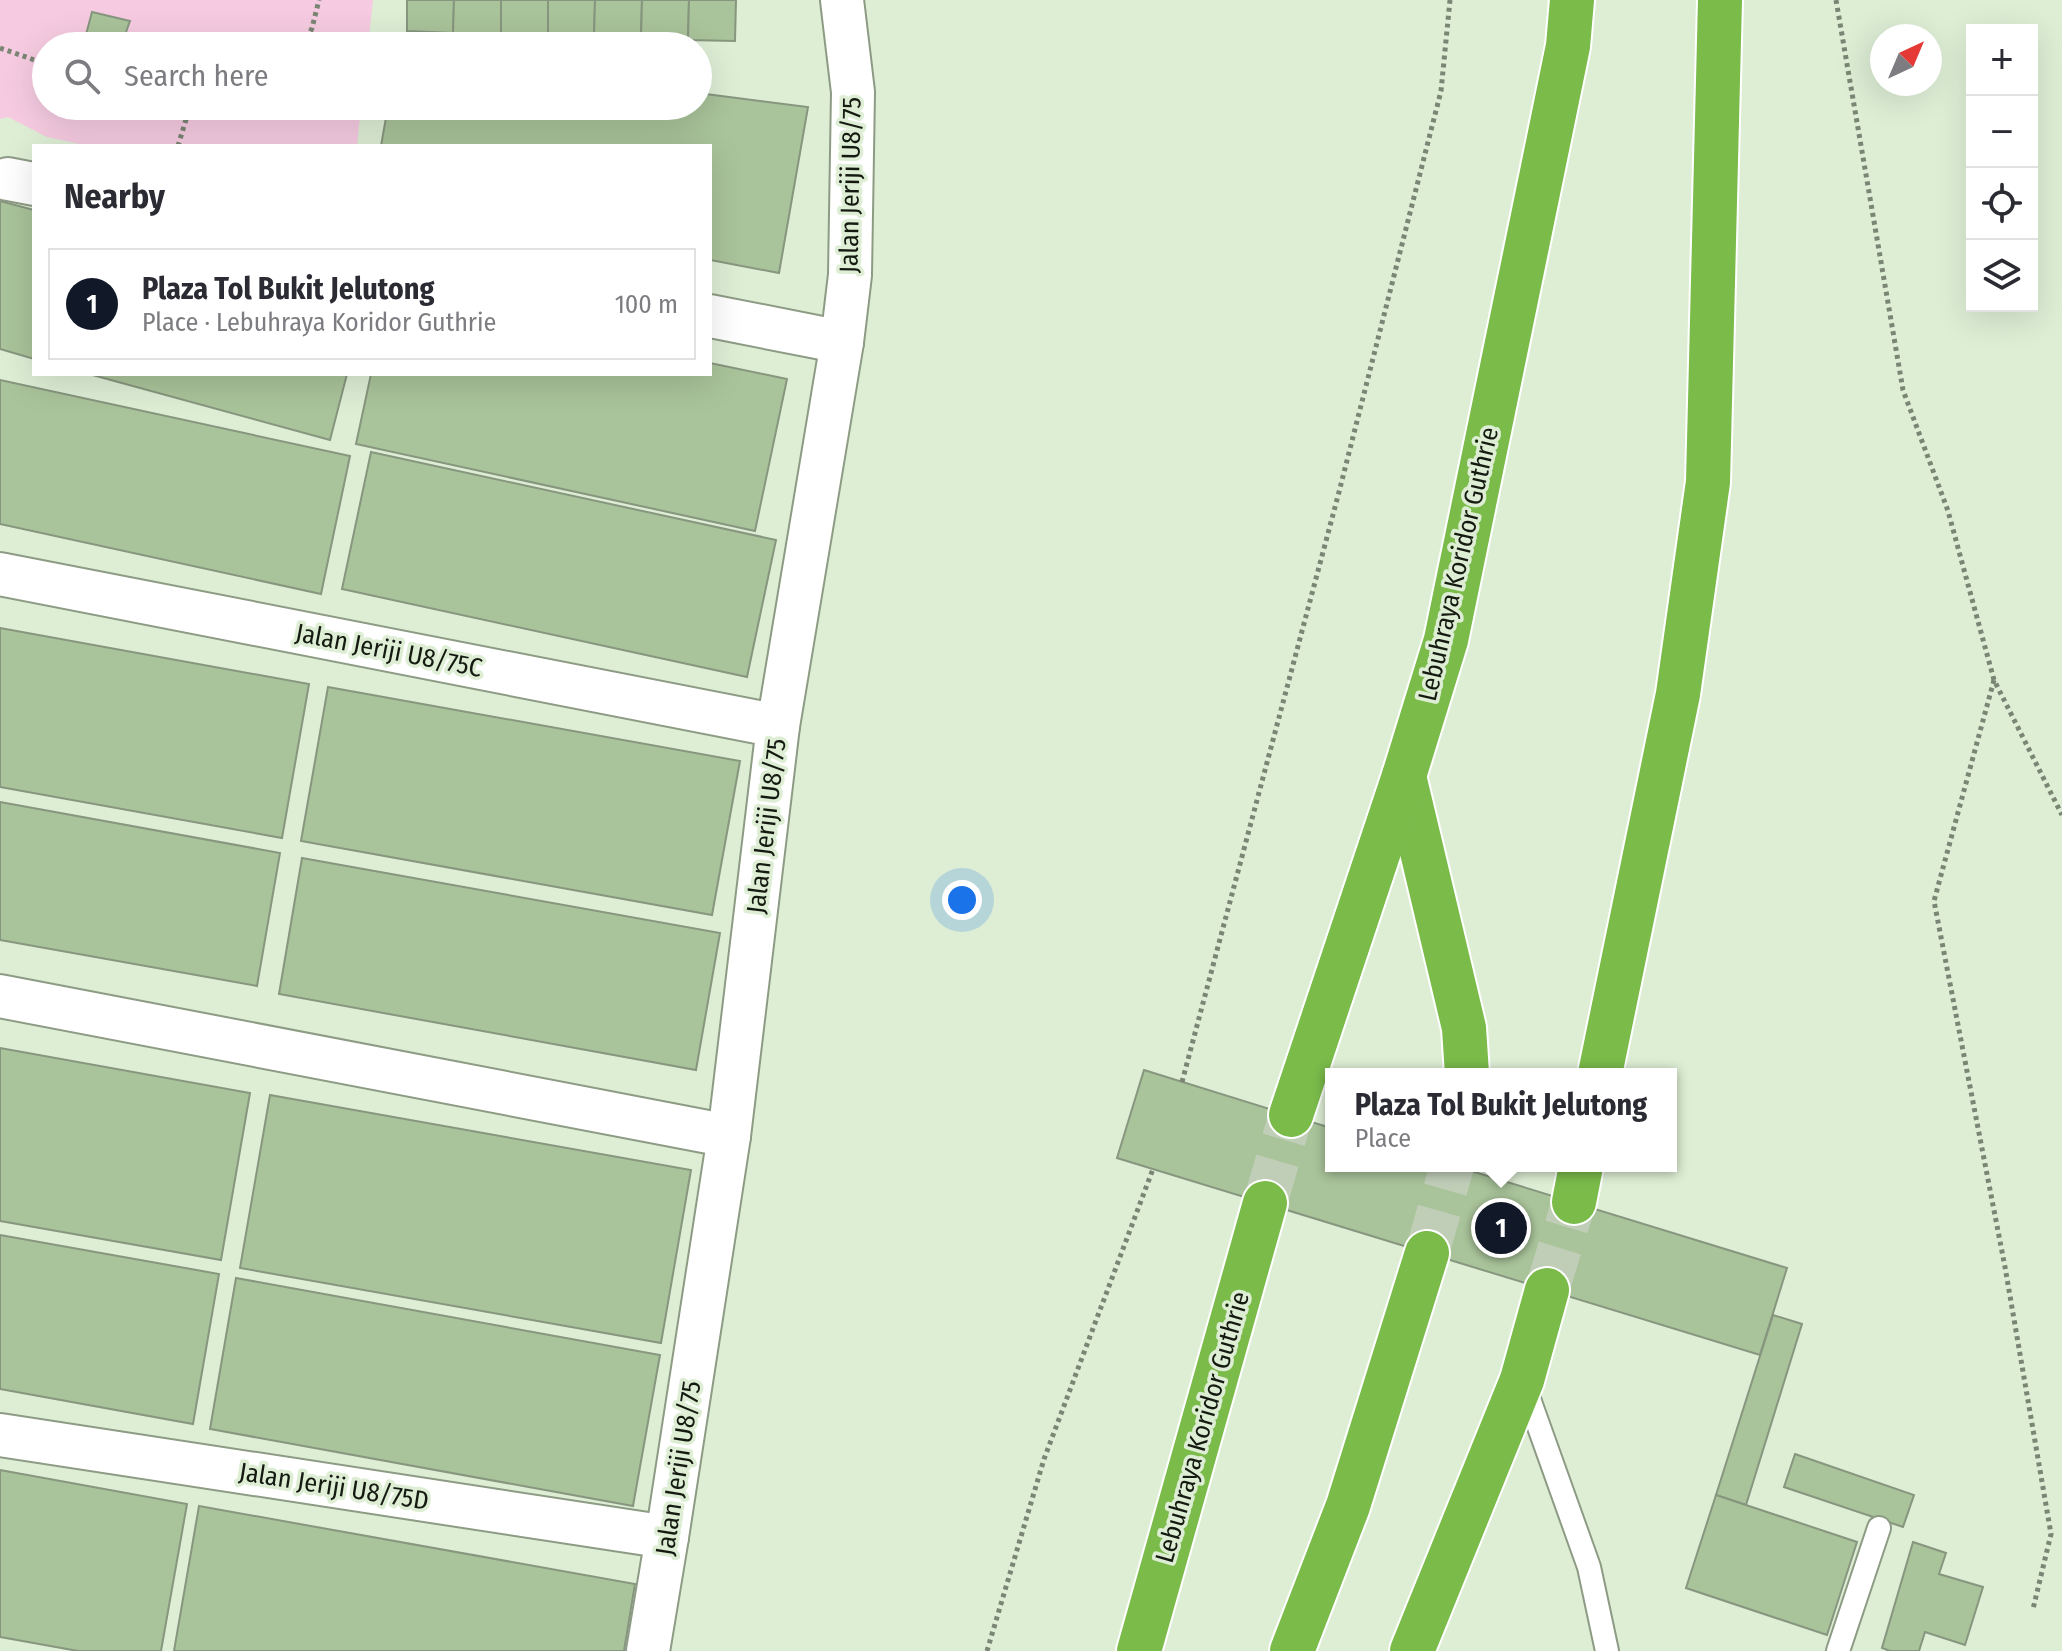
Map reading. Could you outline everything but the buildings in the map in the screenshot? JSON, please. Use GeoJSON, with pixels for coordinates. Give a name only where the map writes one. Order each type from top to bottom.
{"type":"FeatureCollection","features":[{"type":"Feature","properties":{"kind":"highway"},"geometry":{"type":"LineString","coordinates":[[1553,0],[1568,46]]}},
{"type":"Feature","properties":{"kind":"highway","name":"Lebuhraya Koridor Guthrie"},"geometry":{"type":"LineString","coordinates":[[1291,1115],[1446,640],[1568,46],[1572,0]]}},
{"type":"Feature","properties":{"kind":"highway"},"geometry":{"type":"LineString","coordinates":[[1601,1068],[1678,694],[1708,482],[1720,0]]}},
{"type":"Feature","properties":{"kind":"highway"},"geometry":{"type":"LineString","coordinates":[[1404,776],[1464,1028],[1467,1068]]}},
{"type":"Feature","properties":{"kind":"highway","name":"Lebuhraya Koridor Guthrie"},"geometry":{"type":"LineString","coordinates":[[1139,1651],[1265,1203]]}},
{"type":"Feature","properties":{"kind":"highway"},"geometry":{"type":"LineString","coordinates":[[1292,1651],[1348,1506],[1427,1253]]}},
{"type":"Feature","properties":{"kind":"highway"},"geometry":{"type":"LineString","coordinates":[[1412,1651],[1522,1380],[1547,1290]]}},
{"type":"Feature","properties":{"kind":"street","name":"Jalan Jeriji U8/75"},"geometry":{"type":"LineString","coordinates":[[648,1651],[729,1136],[778,726],[842,342],[850,275],[853,92],[842,0]]}},
{"type":"Feature","properties":{"kind":"street"},"geometry":{"type":"LineString","coordinates":[[712,316],[842,342]]}},
{"type":"Feature","properties":{"kind":"street","name":"Jalan Jeriji U8/75C"},"geometry":{"type":"LineString","coordinates":[[0,574],[778,726]]}},
{"type":"Feature","properties":{"kind":"street"},"geometry":{"type":"LineString","coordinates":[[0,996],[729,1136]]}},
{"type":"Feature","properties":{"kind":"street","name":"Jalan Jeriji U8/75D"},"geometry":{"type":"LineString","coordinates":[[0,1435],[667,1537]]}},
{"type":"Feature","properties":{"kind":"lane"},"geometry":{"type":"LineString","coordinates":[[1522,1380],[1589,1567],[1607,1651]]}},
{"type":"Feature","properties":{"kind":"lane"},"geometry":{"type":"LineString","coordinates":[[1838,1651],[1879,1528]]}},
{"type":"Feature","properties":{"kind":"path"},"geometry":{"type":"LineString","coordinates":[[310,32],[319,0]]}},
{"type":"Feature","properties":{"kind":"path"},"geometry":{"type":"LineString","coordinates":[[1182,1082],[1339,492],[1441,91],[1450,0]]}},
{"type":"Feature","properties":{"kind":"path"},"geometry":{"type":"LineString","coordinates":[[1836,0],[1903,390],[1948,511],[1994,680],[2062,815]]}},
{"type":"Feature","properties":{"kind":"path"},"geometry":{"type":"LineString","coordinates":[[0,48],[32,59]]}},
{"type":"Feature","properties":{"kind":"path"},"geometry":{"type":"LineString","coordinates":[[179,144],[186,120]]}},
{"type":"Feature","properties":{"kind":"path"},"geometry":{"type":"LineString","coordinates":[[1994,680],[1934,901],[2005,1267],[2051,1534],[2033,1609]]}},
{"type":"Feature","properties":{"kind":"path"},"geometry":{"type":"LineString","coordinates":[[987,1651],[1044,1459],[1153,1169]]}},
{"type":"Feature","properties":{"kind":"shaded area"},"geometry":{"type":"Polygon","coordinates":[[[0,0],[373,0],[370,32],[32,32],[32,120],[360,120],[357,144],[80,144],[47,137],[8,117],[0,119],[0,0]]]}},
{"type":"Feature","properties":{"kind":"tunnel"},"geometry":{"type":"LineString","coordinates":[[1265,1203],[1291,1115]]}},
{"type":"Feature","properties":{"kind":"tunnel"},"geometry":{"type":"LineString","coordinates":[[1427,1253],[1450,1172]]}},
{"type":"Feature","properties":{"kind":"tunnel"},"geometry":{"type":"LineString","coordinates":[[1547,1290],[1574,1202]]}},
{"type":"Feature","properties":{"kind":"place","name":"Plaza Tol Bukit Jelutong"},"geometry":{"type":"Point","coordinates":[1501,1228]}}]}
